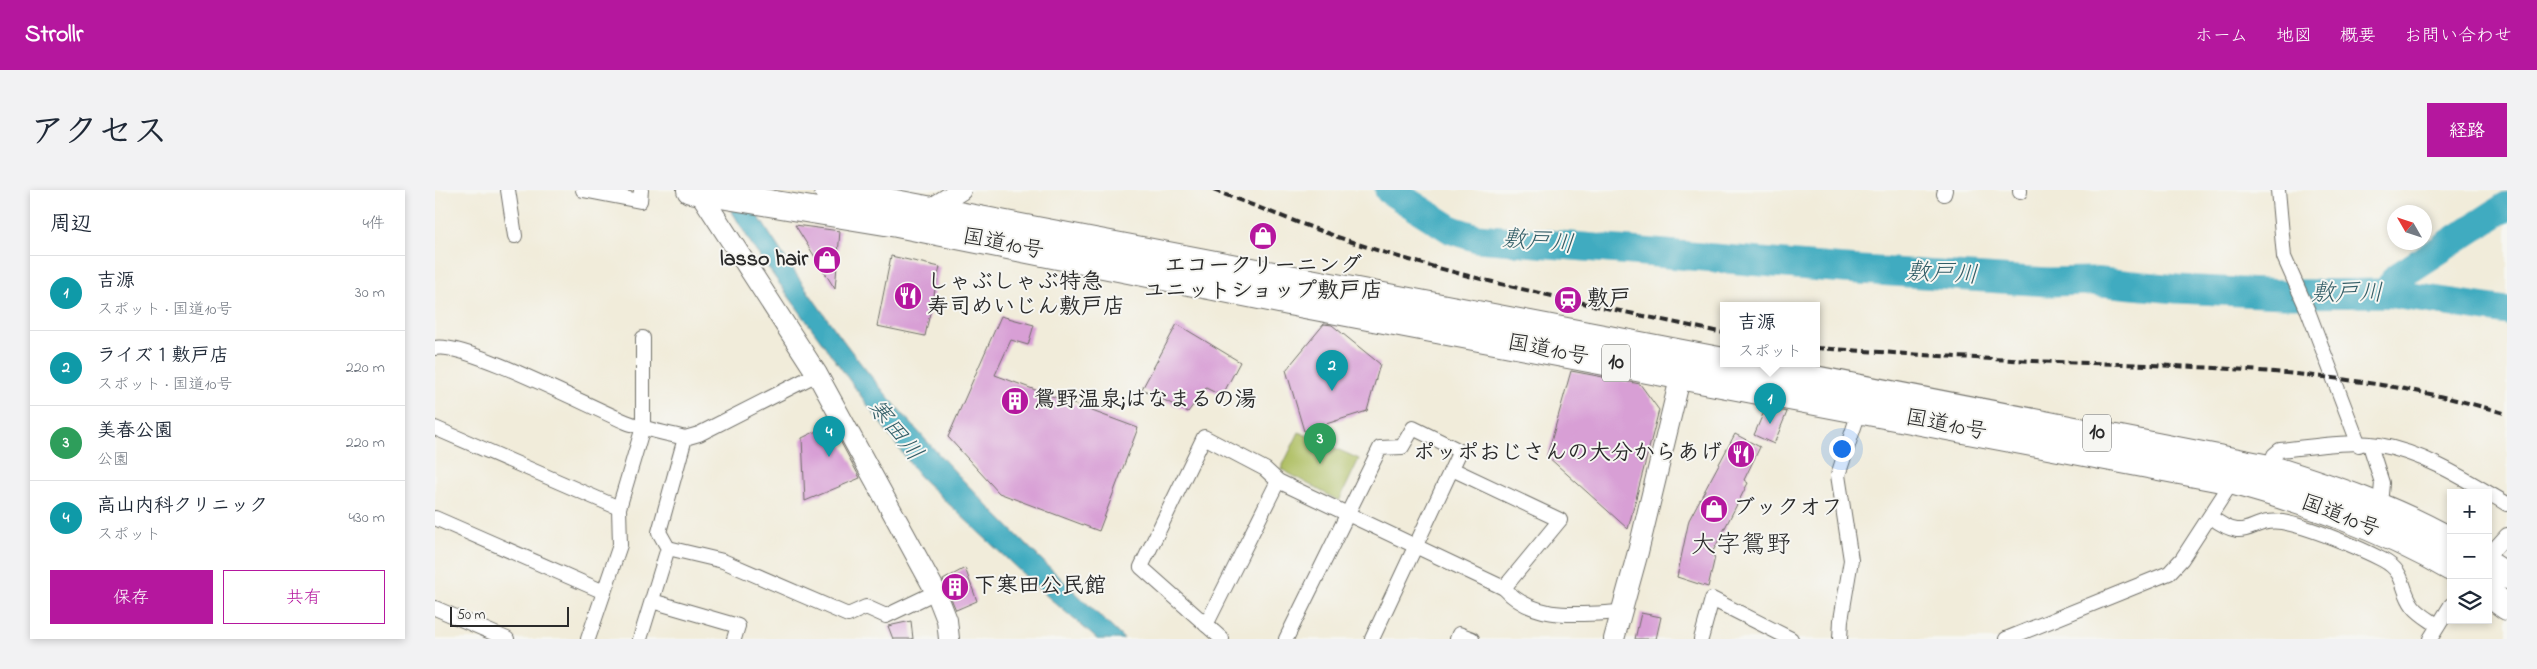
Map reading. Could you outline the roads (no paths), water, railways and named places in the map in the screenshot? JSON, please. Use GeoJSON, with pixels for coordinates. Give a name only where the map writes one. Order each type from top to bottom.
{"type":"FeatureCollection","features":[{"type":"Feature","properties":{"kind":"highway","name":"国道10号"},"geometry":{"type":"LineString","coordinates":[[700,192],[767,204],[827,198],[932,209],[1684,365],[1860,410],[2232,482],[2298,500],[2369,527],[2447,566]]}},
{"type":"Feature","properties":{"kind":"highway","name":"国道10号"},"geometry":{"type":"LineString","coordinates":[[827,198],[897,224],[1684,365],[1720,361]]}},
{"type":"Feature","properties":{"kind":"highway","name":"国道10号"},"geometry":{"type":"LineString","coordinates":[[1753,367],[2269,468],[2331,486],[2380,505],[2408,517],[2447,538]]}},
{"type":"Feature","properties":{"kind":"highway"},"geometry":{"type":"LineString","coordinates":[[2492,567],[2507,576]]}},
{"type":"Feature","properties":{"kind":"highway"},"geometry":{"type":"LineString","coordinates":[[2492,596],[2507,607]]}},
{"type":"Feature","properties":{"kind":"street"},"geometry":{"type":"LineString","coordinates":[[508,190],[515,236]]}},
{"type":"Feature","properties":{"kind":"street"},"geometry":{"type":"LineString","coordinates":[[583,190],[640,201],[641,190]]}},
{"type":"Feature","properties":{"kind":"street"},"geometry":{"type":"LineString","coordinates":[[897,224],[932,209],[961,190]]}},
{"type":"Feature","properties":{"kind":"street"},"geometry":{"type":"LineString","coordinates":[[2278,190],[2284,257],[2382,483],[2380,505]]}},
{"type":"Feature","properties":{"kind":"street"},"geometry":{"type":"LineString","coordinates":[[700,192],[817,374],[936,592],[947,620],[949,639]]}},
{"type":"Feature","properties":{"kind":"street"},"geometry":{"type":"LineString","coordinates":[[588,639],[619,545],[619,508],[643,427],[643,338]]}},
{"type":"Feature","properties":{"kind":"street"},"geometry":{"type":"LineString","coordinates":[[435,348],[464,352],[489,360],[628,423],[685,438],[699,434],[817,374]]}},
{"type":"Feature","properties":{"kind":"street"},"geometry":{"type":"LineString","coordinates":[[1614,639],[1684,365]]}},
{"type":"Feature","properties":{"kind":"street"},"geometry":{"type":"LineString","coordinates":[[1840,639],[1841,620],[1851,560],[1839,475],[1860,410]]}},
{"type":"Feature","properties":{"kind":"street"},"geometry":{"type":"LineString","coordinates":[[435,428],[619,508]]}},
{"type":"Feature","properties":{"kind":"street"},"geometry":{"type":"LineString","coordinates":[[1286,639],[1380,448],[1402,446],[1413,428],[1460,451],[1372,639]]}},
{"type":"Feature","properties":{"kind":"street"},"geometry":{"type":"LineString","coordinates":[[1222,639],[1141,567],[1204,437],[1265,469],[1277,481],[1504,588],[1522,605],[1541,612],[1567,614],[1622,612]]}},
{"type":"Feature","properties":{"kind":"street"},"geometry":{"type":"LineString","coordinates":[[640,639],[668,548],[659,532],[685,438]]}},
{"type":"Feature","properties":{"kind":"street"},"geometry":{"type":"LineString","coordinates":[[2269,468],[2274,455],[2280,450],[2365,445],[2412,454],[2468,480],[2507,504]]}},
{"type":"Feature","properties":{"kind":"street"},"geometry":{"type":"LineString","coordinates":[[1452,469],[1560,520],[1504,588]]}},
{"type":"Feature","properties":{"kind":"street"},"geometry":{"type":"LineString","coordinates":[[1206,625],[1277,481]]}},
{"type":"Feature","properties":{"kind":"street"},"geometry":{"type":"LineString","coordinates":[[2006,639],[2169,573],[2182,559],[2232,482]]}},
{"type":"Feature","properties":{"kind":"street"},"geometry":{"type":"LineString","coordinates":[[2211,517],[2233,531],[2248,530],[2267,523],[2284,523],[2320,534],[2384,561],[2401,575],[2412,605],[2437,625]]}},
{"type":"Feature","properties":{"kind":"street"},"geometry":{"type":"LineString","coordinates":[[435,518],[604,592]]}},
{"type":"Feature","properties":{"kind":"street"},"geometry":{"type":"LineString","coordinates":[[2492,552],[2507,535]]}},
{"type":"Feature","properties":{"kind":"street"},"geometry":{"type":"LineString","coordinates":[[668,548],[723,561],[848,615],[866,606],[886,616],[936,592]]}},
{"type":"Feature","properties":{"kind":"street"},"geometry":{"type":"LineString","coordinates":[[1701,639],[1712,599],[1791,639]]}},
{"type":"Feature","properties":{"kind":"street"},"geometry":{"type":"LineString","coordinates":[[652,601],[738,626],[734,639]]}},
{"type":"Feature","properties":{"kind":"street"},"geometry":{"type":"LineString","coordinates":[[435,608],[507,639]]}},
{"type":"Feature","properties":{"kind":"street"},"geometry":{"type":"LineString","coordinates":[[2430,639],[2447,611]]}},
{"type":"Feature","properties":{"kind":"street"},"geometry":{"type":"LineString","coordinates":[[1457,639],[1459,634],[1472,639]]}},
{"type":"Feature","properties":{"kind":"water","name":"寒田川"},"geometry":{"type":"Polygon","coordinates":[[[719,190],[742,190],[815,301],[862,365],[892,401],[955,472],[1056,574],[1124,639],[1097,639],[1040,590],[919,476],[755,250],[719,190]]]}},
{"type":"Feature","properties":{"kind":"waterway","name":"敷戸川"},"geometry":{"type":"LineString","coordinates":[[1389,190],[1452,230],[1477,238],[1845,269],[2048,282],[2090,281],[2177,289],[2284,294],[2386,293],[2507,311]]}},
{"type":"Feature","properties":{"kind":"waterway"},"geometry":{"type":"LineString","coordinates":[[2386,293],[2396,278],[2507,206]]}},
{"type":"Feature","properties":{"kind":"railway"},"geometry":{"type":"LineString","coordinates":[[1213,190],[1337,237],[1452,272],[1529,291],[1720,332]]}},
{"type":"Feature","properties":{"kind":"railway"},"geometry":{"type":"LineString","coordinates":[[1820,348],[2285,373],[2397,388],[2452,399],[2507,414]]}},
{"type":"Feature","properties":{"kind":"place","name":"エコークリーニング ユニットショップ敷戸店"},"geometry":{"type":"Point","coordinates":[1263,236]}},
{"type":"Feature","properties":{"kind":"place","name":"lasso hair"},"geometry":{"type":"Point","coordinates":[827,260]}},
{"type":"Feature","properties":{"kind":"place","name":"しゃぶしゃぶ特急 寿司めいじん敷戸店"},"geometry":{"type":"Point","coordinates":[908,296]}},
{"type":"Feature","properties":{"kind":"place","name":"敷戸"},"geometry":{"type":"Point","coordinates":[1568,300]}},
{"type":"Feature","properties":{"kind":"place","name":"ライズ１敷戸店"},"geometry":{"type":"Point","coordinates":[1332,391]}},
{"type":"Feature","properties":{"kind":"place","name":"鴛野温泉;はなまるの湯"},"geometry":{"type":"Point","coordinates":[1015,401]}},
{"type":"Feature","properties":{"kind":"place","name":"吉源"},"geometry":{"type":"Point","coordinates":[1770,424]}},
{"type":"Feature","properties":{"kind":"place","name":"ポッポおじさんの大分からあげ"},"geometry":{"type":"Point","coordinates":[1741,454]}},
{"type":"Feature","properties":{"kind":"place","name":"高山内科クリニック"},"geometry":{"type":"Point","coordinates":[829,457]}},
{"type":"Feature","properties":{"kind":"place","name":"美春公園"},"geometry":{"type":"Point","coordinates":[1320,464]}},
{"type":"Feature","properties":{"kind":"place","name":"ブックオフ"},"geometry":{"type":"Point","coordinates":[1714,509]}},
{"type":"Feature","properties":{"kind":"place","name":"下寒田公民館"},"geometry":{"type":"Point","coordinates":[955,587]}},
{"type":"Feature","properties":{"kind":"district","name":"大字鴛野"},"geometry":{"type":"Point","coordinates":[1741,546]}}]}
